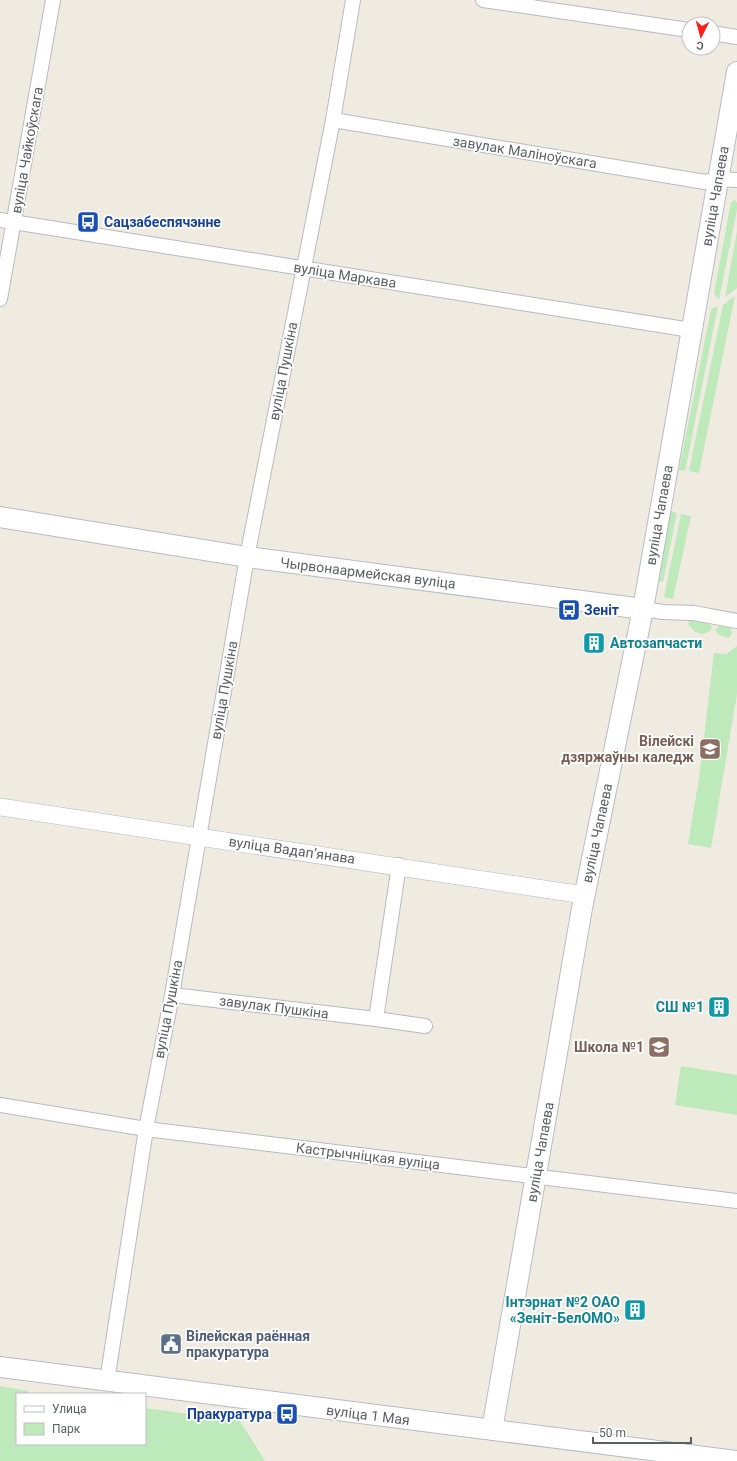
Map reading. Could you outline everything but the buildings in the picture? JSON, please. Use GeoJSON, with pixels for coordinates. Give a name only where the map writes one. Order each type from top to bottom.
{"type":"FeatureCollection","features":[{"type":"Feature","properties":{"kind":"main road","name":"вуліца Чапаева"},"geometry":{"type":"LineString","coordinates":[[492,1430],[584,895],[643,609],[690,330],[737,72]]}},
{"type":"Feature","properties":{"kind":"main road","name":"Чырвонаармейская вуліца"},"geometry":{"type":"LineString","coordinates":[[0,517],[247,557],[643,609]]}},
{"type":"Feature","properties":{"kind":"main road","name":"вуліца 1 Мая"},"geometry":{"type":"LineString","coordinates":[[0,1367],[737,1461]]}},
{"type":"Feature","properties":{"kind":"street","name":"вуліца Чайкоўскага"},"geometry":{"type":"LineString","coordinates":[[0,299],[7,221],[53,0]]}},
{"type":"Feature","properties":{"kind":"street","name":"вуліца Пушкіна"},"geometry":{"type":"LineString","coordinates":[[107,1381],[146,1129],[172,995],[247,557],[333,120],[353,0]]}},
{"type":"Feature","properties":{"kind":"street"},"geometry":{"type":"LineString","coordinates":[[483,0],[681,29]]}},
{"type":"Feature","properties":{"kind":"street"},"geometry":{"type":"LineString","coordinates":[[721,34],[737,36]]}},
{"type":"Feature","properties":{"kind":"street","name":"завулак Маліноўскага"},"geometry":{"type":"LineString","coordinates":[[333,120],[705,182],[717,179],[737,180]]}},
{"type":"Feature","properties":{"kind":"street","name":"вуліца Маркава"},"geometry":{"type":"LineString","coordinates":[[7,221],[690,330]]}},
{"type":"Feature","properties":{"kind":"street","name":"Чырвонаармейская вуліца"},"geometry":{"type":"LineString","coordinates":[[643,609],[663,612],[694,613],[737,621]]}},
{"type":"Feature","properties":{"kind":"street","name":"вуліца Вадапʼянава"},"geometry":{"type":"LineString","coordinates":[[0,807],[399,865],[584,895]]}},
{"type":"Feature","properties":{"kind":"street"},"geometry":{"type":"LineString","coordinates":[[376,1019],[399,865]]}},
{"type":"Feature","properties":{"kind":"street","name":"завулак Пушкіна"},"geometry":{"type":"LineString","coordinates":[[172,995],[425,1026]]}},
{"type":"Feature","properties":{"kind":"street","name":"Кастрычніцкая вуліца"},"geometry":{"type":"LineString","coordinates":[[0,1105],[146,1129],[737,1201]]}},
{"type":"Feature","properties":{"kind":"green space"},"geometry":{"type":"Polygon","coordinates":[[[735,200],[737,203],[737,209],[719,300],[714,293],[731,202],[735,200]]]}},
{"type":"Feature","properties":{"kind":"green space"},"geometry":{"type":"Polygon","coordinates":[[[737,231],[737,288],[725,297],[737,231]]]}},
{"type":"Feature","properties":{"kind":"green space"},"geometry":{"type":"Polygon","coordinates":[[[735,296],[699,473],[689,471],[723,305],[735,296]]]}},
{"type":"Feature","properties":{"kind":"green space"},"geometry":{"type":"Polygon","coordinates":[[[718,306],[685,471],[679,470],[711,309],[718,306]]]}},
{"type":"Feature","properties":{"kind":"green space"},"geometry":{"type":"Polygon","coordinates":[[[670,511],[677,513],[663,582],[656,581],[670,511]]]}},
{"type":"Feature","properties":{"kind":"green space"},"geometry":{"type":"Polygon","coordinates":[[[681,514],[691,516],[673,599],[664,597],[681,514]]]}},
{"type":"Feature","properties":{"kind":"green space"},"geometry":{"type":"Polygon","coordinates":[[[690,617],[707,621],[712,627],[711,630],[704,634],[695,632],[688,624],[690,617]]]}},
{"type":"Feature","properties":{"kind":"green space"},"geometry":{"type":"Polygon","coordinates":[[[721,624],[730,627],[732,633],[729,638],[719,635],[715,630],[721,624]]]}},
{"type":"Feature","properties":{"kind":"green space"},"geometry":{"type":"Polygon","coordinates":[[[737,646],[737,694],[711,848],[688,844],[699,778],[714,653],[726,654],[737,646]]]}},
{"type":"Feature","properties":{"kind":"green space"},"geometry":{"type":"Polygon","coordinates":[[[681,1066],[737,1075],[737,1115],[675,1105],[681,1066]]]}},
{"type":"Feature","properties":{"kind":"green space"},"geometry":{"type":"Polygon","coordinates":[[[0,1386],[28,1391],[29,1393],[16,1393],[16,1445],[146,1445],[146,1408],[240,1421],[265,1461],[0,1461],[0,1386]]]}},
{"type":"Feature","properties":{"kind":"place","name":"Сацзабеспячэнне"},"geometry":{"type":"Point","coordinates":[88,222]}},
{"type":"Feature","properties":{"kind":"place","name":"Зеніт"},"geometry":{"type":"Point","coordinates":[569,610]}},
{"type":"Feature","properties":{"kind":"place","name":"Автозапчасти"},"geometry":{"type":"Point","coordinates":[594,643]}},
{"type":"Feature","properties":{"kind":"place","name":"Вілейскі дзяржаўны каледж"},"geometry":{"type":"Point","coordinates":[710,749]}},
{"type":"Feature","properties":{"kind":"place","name":"СШ №1"},"geometry":{"type":"Point","coordinates":[719,1007]}},
{"type":"Feature","properties":{"kind":"place","name":"Школа №1"},"geometry":{"type":"Point","coordinates":[659,1047]}},
{"type":"Feature","properties":{"kind":"place","name":"Інтэрнат №2 ОАО «Зеніт-БелОМО»"},"geometry":{"type":"Point","coordinates":[635,1310]}},
{"type":"Feature","properties":{"kind":"place","name":"Вілейская раённая пракуратура"},"geometry":{"type":"Point","coordinates":[171,1344]}},
{"type":"Feature","properties":{"kind":"place","name":"Пракуратура"},"geometry":{"type":"Point","coordinates":[287,1414]}}]}
